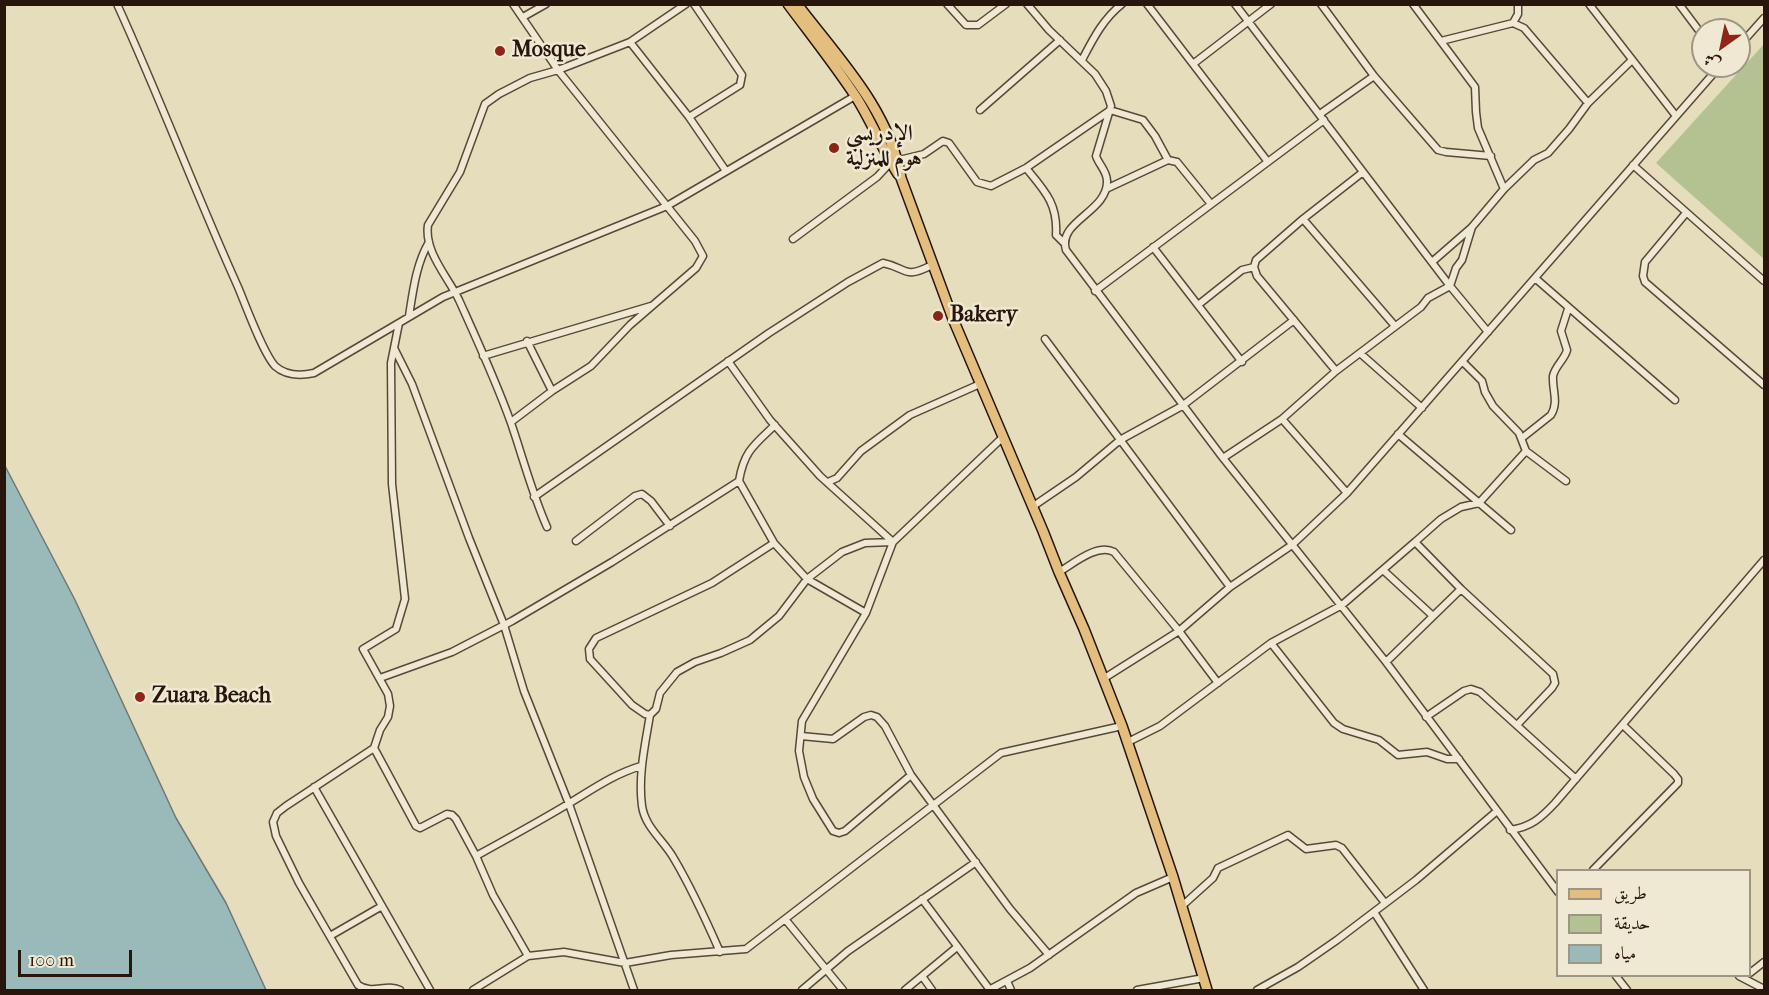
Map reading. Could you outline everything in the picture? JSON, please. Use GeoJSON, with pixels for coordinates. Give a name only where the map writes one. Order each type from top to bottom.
{"type":"FeatureCollection","features":[{"type":"Feature","properties":{"kind":"main road"},"geometry":{"type":"LineString","coordinates":[[788,4],[855,96],[880,126]]}},
{"type":"Feature","properties":{"kind":"main road"},"geometry":{"type":"LineString","coordinates":[[797,4],[860,85],[902,178],[932,265],[1002,438],[1084,628],[1128,742],[1173,877],[1206,990]]}},
{"type":"Feature","properties":{"kind":"street"},"geometry":{"type":"LineString","coordinates":[[117,4],[220,249],[268,356],[281,370],[303,376],[314,373],[443,297],[667,206],[855,96]]}},
{"type":"Feature","properties":{"kind":"street"},"geometry":{"type":"LineString","coordinates":[[511,422],[552,391],[591,366],[624,331],[696,268],[703,256],[701,249],[558,70],[513,4]]}},
{"type":"Feature","properties":{"kind":"street"},"geometry":{"type":"LineString","coordinates":[[523,17],[546,4]]}},
{"type":"Feature","properties":{"kind":"street"},"geometry":{"type":"LineString","coordinates":[[547,527],[534,497],[511,422],[455,292],[442,273],[429,242],[428,225],[460,172],[485,104],[530,78],[558,70],[630,42],[686,4]]}},
{"type":"Feature","properties":{"kind":"street"},"geometry":{"type":"LineString","coordinates":[[689,117],[740,85],[742,80],[742,75],[694,4]]}},
{"type":"Feature","properties":{"kind":"street"},"geometry":{"type":"LineString","coordinates":[[947,4],[966,25],[978,25],[1006,4]]}},
{"type":"Feature","properties":{"kind":"street"},"geometry":{"type":"LineString","coordinates":[[1027,4],[1095,74],[1106,91],[1111,106],[1096,156],[1107,179],[1106,189],[1098,205],[1066,234],[1064,243],[1066,250],[1182,406],[1386,662],[1556,891]]}},
{"type":"Feature","properties":{"kind":"street"},"geometry":{"type":"LineString","coordinates":[[1082,60],[1099,28],[1122,4]]}},
{"type":"Feature","properties":{"kind":"street"},"geometry":{"type":"LineString","coordinates":[[1147,4],[1268,162]]}},
{"type":"Feature","properties":{"kind":"street"},"geometry":{"type":"LineString","coordinates":[[1235,4],[1488,332]]}},
{"type":"Feature","properties":{"kind":"street"},"geometry":{"type":"LineString","coordinates":[[1193,64],[1271,4]]}},
{"type":"Feature","properties":{"kind":"street"},"geometry":{"type":"LineString","coordinates":[[1321,4],[1374,76],[1438,150],[1491,156]]}},
{"type":"Feature","properties":{"kind":"street"},"geometry":{"type":"LineString","coordinates":[[1413,4],[1475,87],[1478,128],[1504,189]]}},
{"type":"Feature","properties":{"kind":"street"},"geometry":{"type":"LineString","coordinates":[[1512,23],[1518,14],[1518,4]]}},
{"type":"Feature","properties":{"kind":"street"},"geometry":{"type":"LineString","coordinates":[[1590,4],[1676,116]]}},
{"type":"Feature","properties":{"kind":"street"},"geometry":{"type":"LineString","coordinates":[[1679,4],[1691,20]]}},
{"type":"Feature","properties":{"kind":"street"},"geometry":{"type":"LineString","coordinates":[[1751,33],[1764,18]]}},
{"type":"Feature","properties":{"kind":"street"},"geometry":{"type":"LineString","coordinates":[[1441,41],[1512,23],[1524,28],[1588,103]]}},
{"type":"Feature","properties":{"kind":"street"},"geometry":{"type":"LineString","coordinates":[[980,110],[1060,40]]}},
{"type":"Feature","properties":{"kind":"street"},"geometry":{"type":"LineString","coordinates":[[630,42],[689,117],[726,171]]}},
{"type":"Feature","properties":{"kind":"street"},"geometry":{"type":"LineString","coordinates":[[1432,262],[1472,227],[1504,189],[1534,160],[1548,153],[1588,103],[1632,60]]}},
{"type":"Feature","properties":{"kind":"street"},"geometry":{"type":"LineString","coordinates":[[1095,291],[1268,162],[1374,76]]}},
{"type":"Feature","properties":{"kind":"street"},"geometry":{"type":"LineString","coordinates":[[1103,679],[1179,631],[1230,587],[1292,545],[1347,493],[1709,78]]}},
{"type":"Feature","properties":{"kind":"street"},"geometry":{"type":"LineString","coordinates":[[1110,110],[1143,120],[1168,160]]}},
{"type":"Feature","properties":{"kind":"street"},"geometry":{"type":"LineString","coordinates":[[793,239],[877,177],[894,160],[924,154],[943,141],[953,147],[977,182],[991,186],[1026,168],[1110,110]]}},
{"type":"Feature","properties":{"kind":"street"},"geometry":{"type":"LineString","coordinates":[[1106,189],[1168,160],[1177,162],[1211,204]]}},
{"type":"Feature","properties":{"kind":"street"},"geometry":{"type":"LineString","coordinates":[[1633,165],[1764,281]]}},
{"type":"Feature","properties":{"kind":"street"},"geometry":{"type":"LineString","coordinates":[[1026,168],[1051,200],[1057,222],[1056,235],[1064,243]]}},
{"type":"Feature","properties":{"kind":"street"},"geometry":{"type":"LineString","coordinates":[[1336,371],[1257,276],[1254,267],[1256,260],[1303,219],[1363,172]]}},
{"type":"Feature","properties":{"kind":"street"},"geometry":{"type":"LineString","coordinates":[[1686,213],[1646,262],[1642,276],[1645,282],[1764,385]]}},
{"type":"Feature","properties":{"kind":"street"},"geometry":{"type":"LineString","coordinates":[[1303,219],[1395,326]]}},
{"type":"Feature","properties":{"kind":"street"},"geometry":{"type":"LineString","coordinates":[[1223,458],[1282,419],[1336,371],[1421,307],[1428,298],[1450,285],[1462,260],[1472,227]]}},
{"type":"Feature","properties":{"kind":"street"},"geometry":{"type":"LineString","coordinates":[[409,316],[415,280],[423,252],[429,242]]}},
{"type":"Feature","properties":{"kind":"street"},"geometry":{"type":"LineString","coordinates":[[1153,247],[1242,362]]}},
{"type":"Feature","properties":{"kind":"street"},"geometry":{"type":"LineString","coordinates":[[534,497],[728,361],[848,282],[883,263],[907,273],[921,271],[932,265]]}},
{"type":"Feature","properties":{"kind":"street"},"geometry":{"type":"LineString","coordinates":[[1198,305],[1242,270],[1254,267]]}},
{"type":"Feature","properties":{"kind":"street"},"geometry":{"type":"LineString","coordinates":[[1535,278],[1675,400]]}},
{"type":"Feature","properties":{"kind":"street"},"geometry":{"type":"LineString","coordinates":[[483,356],[655,305]]}},
{"type":"Feature","properties":{"kind":"street"},"geometry":{"type":"LineString","coordinates":[[1522,438],[1554,410],[1556,402],[1553,376],[1567,350],[1561,331],[1568,309]]}},
{"type":"Feature","properties":{"kind":"street"},"geometry":{"type":"LineString","coordinates":[[1032,507],[1076,477],[1120,440],[1182,406],[1294,320]]}},
{"type":"Feature","properties":{"kind":"street"},"geometry":{"type":"LineString","coordinates":[[399,322],[391,363],[392,484],[405,599],[396,629],[363,649],[388,694],[390,706],[388,717],[380,730],[374,748],[277,813],[273,822],[276,836],[299,883],[358,985],[365,990],[395,988],[400,990]]}},
{"type":"Feature","properties":{"kind":"street"},"geometry":{"type":"LineString","coordinates":[[1045,339],[1230,587]]}},
{"type":"Feature","properties":{"kind":"street"},"geometry":{"type":"LineString","coordinates":[[527,342],[552,391]]}},
{"type":"Feature","properties":{"kind":"street"},"geometry":{"type":"LineString","coordinates":[[394,348],[412,384],[504,625],[524,691],[569,804],[634,990]]}},
{"type":"Feature","properties":{"kind":"street"},"geometry":{"type":"LineString","coordinates":[[1361,354],[1422,408]]}},
{"type":"Feature","properties":{"kind":"street"},"geometry":{"type":"LineString","coordinates":[[728,361],[775,425],[820,477],[893,543]]}},
{"type":"Feature","properties":{"kind":"street"},"geometry":{"type":"LineString","coordinates":[[1463,362],[1482,381],[1493,406],[1515,427],[1526,451],[1566,481]]}},
{"type":"Feature","properties":{"kind":"street"},"geometry":{"type":"LineString","coordinates":[[828,482],[837,478],[861,451],[910,415],[980,384]]}},
{"type":"Feature","properties":{"kind":"street"},"geometry":{"type":"LineString","coordinates":[[1282,419],[1347,493]]}},
{"type":"Feature","properties":{"kind":"street"},"geometry":{"type":"LineString","coordinates":[[775,425],[749,449],[741,468],[739,481],[774,543],[807,579],[866,613]]}},
{"type":"Feature","properties":{"kind":"street"},"geometry":{"type":"LineString","coordinates":[[1398,435],[1511,530]]}},
{"type":"Feature","properties":{"kind":"street"},"geometry":{"type":"LineString","coordinates":[[911,775],[845,831],[839,833],[833,831],[813,799],[804,777],[799,751],[802,721],[866,613],[893,543],[1002,438]]}},
{"type":"Feature","properties":{"kind":"street"},"geometry":{"type":"LineString","coordinates":[[1128,742],[1160,726],[1271,643],[1342,605],[1441,519],[1461,507],[1479,503],[1526,451]]}},
{"type":"Feature","properties":{"kind":"street"},"geometry":{"type":"LineString","coordinates":[[380,678],[452,652],[504,625],[670,526],[739,481]]}},
{"type":"Feature","properties":{"kind":"street"},"geometry":{"type":"LineString","coordinates":[[576,541],[635,496],[642,494],[651,501],[670,526]]}},
{"type":"Feature","properties":{"kind":"street"},"geometry":{"type":"LineString","coordinates":[[1415,542],[1461,589],[1553,674],[1555,683],[1552,688],[1517,725]]}},
{"type":"Feature","properties":{"kind":"street"},"geometry":{"type":"LineString","coordinates":[[650,715],[632,705],[590,659],[589,649],[596,638],[712,583],[774,543]]}},
{"type":"Feature","properties":{"kind":"street"},"geometry":{"type":"LineString","coordinates":[[720,952],[687,882],[672,855],[652,831],[642,808],[641,766],[650,715],[656,709],[660,693],[677,672],[695,662],[750,640],[779,616],[807,579],[842,552],[865,543],[893,543]]}},
{"type":"Feature","properties":{"kind":"street"},"geometry":{"type":"LineString","coordinates":[[1059,572],[1091,553],[1107,549],[1114,552],[1218,683]]}},
{"type":"Feature","properties":{"kind":"street"},"geometry":{"type":"LineString","coordinates":[[1510,830],[1526,827],[1538,820],[1624,726],[1763,565]]}},
{"type":"Feature","properties":{"kind":"street"},"geometry":{"type":"LineString","coordinates":[[1383,570],[1433,616]]}},
{"type":"Feature","properties":{"kind":"street"},"geometry":{"type":"LineString","coordinates":[[1386,662],[1461,589]]}},
{"type":"Feature","properties":{"kind":"street"},"geometry":{"type":"LineString","coordinates":[[1271,643],[1334,723],[1343,729],[1379,740],[1398,755],[1427,752],[1447,759],[1459,759]]}},
{"type":"Feature","properties":{"kind":"street"},"geometry":{"type":"LineString","coordinates":[[1426,717],[1464,691],[1471,689],[1480,692],[1576,779]]}},
{"type":"Feature","properties":{"kind":"street"},"geometry":{"type":"LineString","coordinates":[[801,736],[833,740],[864,717],[871,715],[877,717],[885,726],[911,775],[1010,909],[1049,955]]}},
{"type":"Feature","properties":{"kind":"street"},"geometry":{"type":"LineString","coordinates":[[473,990],[528,956],[564,952],[625,963],[671,955],[746,949],[1000,753],[1122,726]]}},
{"type":"Feature","properties":{"kind":"street"},"geometry":{"type":"LineString","coordinates":[[1594,869],[1678,783],[1678,778],[1624,726]]}},
{"type":"Feature","properties":{"kind":"street"},"geometry":{"type":"LineString","coordinates":[[374,748],[416,826],[420,828],[442,815],[452,815],[476,856],[493,895],[528,956]]}},
{"type":"Feature","properties":{"kind":"street"},"geometry":{"type":"LineString","coordinates":[[476,856],[623,771],[641,766]]}},
{"type":"Feature","properties":{"kind":"street"},"geometry":{"type":"LineString","coordinates":[[314,787],[430,990]]}},
{"type":"Feature","properties":{"kind":"street"},"geometry":{"type":"LineString","coordinates":[[1257,990],[1318,954],[1416,880],[1497,811]]}},
{"type":"Feature","properties":{"kind":"street"},"geometry":{"type":"LineString","coordinates":[[1182,906],[1213,878],[1218,868],[1288,835],[1306,849],[1336,845],[1342,848],[1385,903]]}},
{"type":"Feature","properties":{"kind":"street"},"geometry":{"type":"LineString","coordinates":[[802,990],[848,951],[976,862]]}},
{"type":"Feature","properties":{"kind":"street"},"geometry":{"type":"LineString","coordinates":[[922,899],[989,990],[1049,955],[1136,893],[1173,877]]}},
{"type":"Feature","properties":{"kind":"street"},"geometry":{"type":"LineString","coordinates":[[330,936],[382,906]]}},
{"type":"Feature","properties":{"kind":"street"},"geometry":{"type":"LineString","coordinates":[[1374,912],[1424,990]]}},
{"type":"Feature","properties":{"kind":"street"},"geometry":{"type":"LineString","coordinates":[[785,919],[843,990]]}},
{"type":"Feature","properties":{"kind":"street"},"geometry":{"type":"LineString","coordinates":[[904,990],[957,947]]}},
{"type":"Feature","properties":{"kind":"street"},"geometry":{"type":"LineString","coordinates":[[1751,972],[1764,962]]}},
{"type":"Feature","properties":{"kind":"street"},"geometry":{"type":"LineString","coordinates":[[922,976],[932,990]]}},
{"type":"Feature","properties":{"kind":"street"},"geometry":{"type":"LineString","coordinates":[[1617,977],[1627,990]]}},
{"type":"Feature","properties":{"kind":"street"},"geometry":{"type":"LineString","coordinates":[[1742,977],[1764,989]]}},
{"type":"Feature","properties":{"kind":"street"},"geometry":{"type":"LineString","coordinates":[[1137,990],[1204,978]]}},
{"type":"Feature","properties":{"kind":"street"},"geometry":{"type":"LineString","coordinates":[[1007,981],[1011,990]]}},
{"type":"Feature","properties":{"kind":"street"},"geometry":{"type":"LineString","coordinates":[[1270,983],[1275,990]]}},
{"type":"Feature","properties":{"kind":"green space"},"geometry":{"type":"Polygon","coordinates":[[[1764,44],[1764,259],[1656,163],[1733,78],[1751,78],[1751,58],[1764,44]]]}},
{"type":"Feature","properties":{"kind":"water"},"geometry":{"type":"Polygon","coordinates":[[[5,466],[75,600],[176,818],[226,903],[266,990],[5,990],[5,466]]]}},
{"type":"Feature","properties":{"kind":"place","name":"Mosque"},"geometry":{"type":"Point","coordinates":[500,51]}},
{"type":"Feature","properties":{"kind":"place","name":"الإدريسي هوم للمنزلية"},"geometry":{"type":"Point","coordinates":[834,148]}},
{"type":"Feature","properties":{"kind":"place","name":"Bakery"},"geometry":{"type":"Point","coordinates":[938,316]}},
{"type":"Feature","properties":{"kind":"place","name":"Zuara Beach"},"geometry":{"type":"Point","coordinates":[140,697]}}]}
